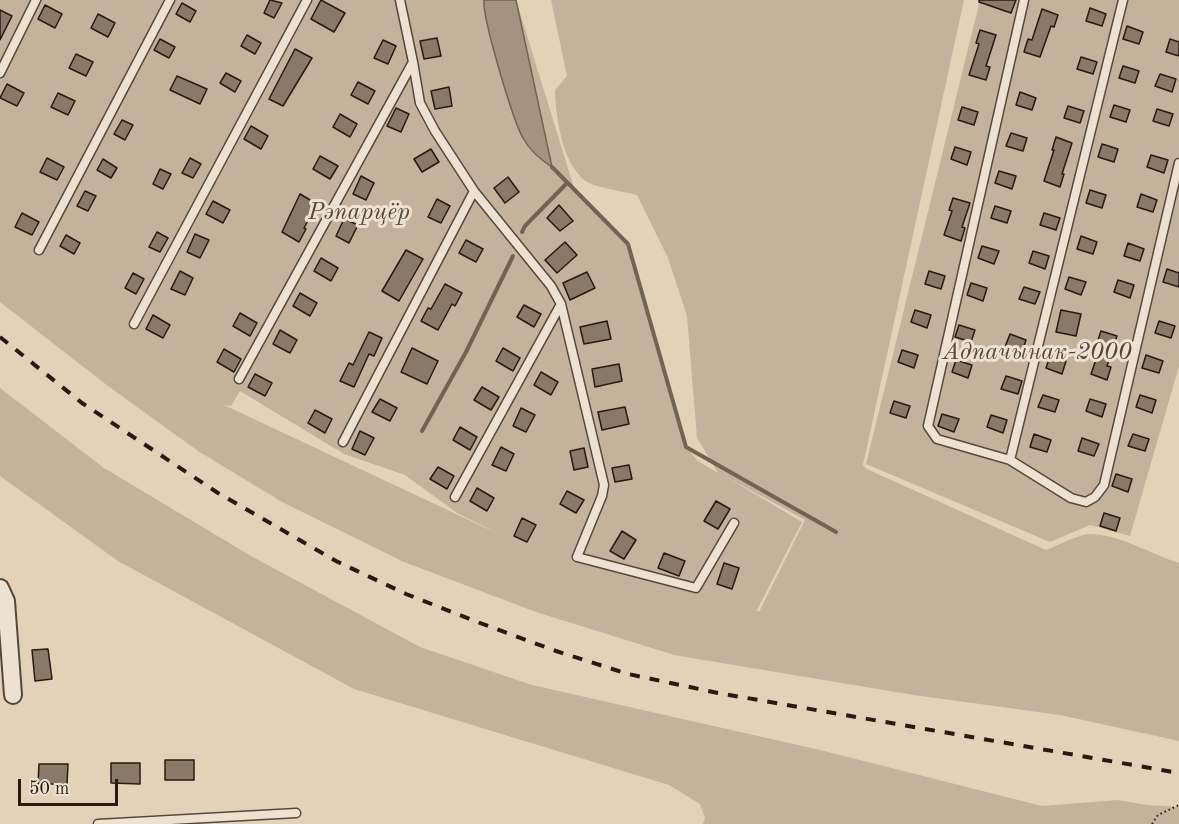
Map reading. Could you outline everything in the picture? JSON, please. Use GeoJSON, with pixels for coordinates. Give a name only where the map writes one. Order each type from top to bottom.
{"type":"FeatureCollection","features":[{"type":"Feature","properties":{"kind":"street"},"geometry":{"type":"LineString","coordinates":[[0,588],[6,601],[13,695]]}},
{"type":"Feature","properties":{"kind":"lane"},"geometry":{"type":"LineString","coordinates":[[0,73],[36,0]]}},
{"type":"Feature","properties":{"kind":"lane"},"geometry":{"type":"LineString","coordinates":[[39,250],[170,0]]}},
{"type":"Feature","properties":{"kind":"lane"},"geometry":{"type":"LineString","coordinates":[[134,324],[306,0]]}},
{"type":"Feature","properties":{"kind":"lane"},"geometry":{"type":"LineString","coordinates":[[400,0],[420,103],[435,132],[474,191],[550,286],[561,304],[604,485],[603,496],[577,557],[696,588],[734,523]]}},
{"type":"Feature","properties":{"kind":"lane"},"geometry":{"type":"LineString","coordinates":[[1024,0],[928,426],[937,439],[1010,460],[1071,498],[1086,502],[1095,497],[1104,485],[1179,163]]}},
{"type":"Feature","properties":{"kind":"lane"},"geometry":{"type":"LineString","coordinates":[[1010,460],[1123,0]]}},
{"type":"Feature","properties":{"kind":"lane"},"geometry":{"type":"LineString","coordinates":[[239,379],[413,62]]}},
{"type":"Feature","properties":{"kind":"lane"},"geometry":{"type":"LineString","coordinates":[[343,442],[474,191]]}},
{"type":"Feature","properties":{"kind":"lane"},"geometry":{"type":"LineString","coordinates":[[455,497],[561,304]]}},
{"type":"Feature","properties":{"kind":"lane"},"geometry":{"type":"LineString","coordinates":[[98,824],[296,813]]}},
{"type":"Feature","properties":{"kind":"path"},"geometry":{"type":"LineString","coordinates":[[1152,824],[1158,815],[1179,805]]}},
{"type":"Feature","properties":{"kind":"green space","name":"Рэпарцёр"},"geometry":{"type":"Polygon","coordinates":[[[0,0],[516,0],[575,191],[628,244],[686,447],[698,461],[718,473],[697,438],[687,316],[668,258],[637,195],[587,182],[578,174],[566,153],[559,127],[555,90],[567,76],[551,0],[964,0],[863,465],[867,469],[1046,550],[1080,536],[1101,535],[1124,541],[1179,563],[1179,741],[1060,715],[914,695],[674,655],[536,612],[404,562],[282,502],[198,451],[108,386],[0,302],[0,0]],[[240,391],[231,406],[224,405],[505,537],[457,513],[405,475],[344,454],[240,391]],[[723,475],[802,522],[757,610],[759,612],[805,520],[723,475]]]}},
{"type":"Feature","properties":{"kind":"green space","name":"Адпачынак-2000"},"geometry":{"type":"Polygon","coordinates":[[[980,0],[1179,0],[1179,366],[1130,536],[1090,525],[1050,542],[866,464],[980,0]]]}},
{"type":"Feature","properties":{"kind":"green space"},"geometry":{"type":"Polygon","coordinates":[[[0,388],[104,468],[251,556],[420,647],[532,685],[820,750],[1042,806],[1118,800],[1179,807],[1179,824],[703,824],[705,818],[700,804],[669,785],[354,689],[118,561],[0,476],[0,388]]]}},
{"type":"Feature","properties":{"kind":"shaded area"},"geometry":{"type":"Polygon","coordinates":[[[484,0],[516,0],[552,167],[532,150],[518,128],[493,47],[484,0]]]}},
{"type":"Feature","properties":{"kind":"building"},"geometry":{"type":"Polygon","coordinates":[[[270,0],[282,3],[274,18],[264,13],[270,0]]]}},
{"type":"Feature","properties":{"kind":"building"},"geometry":{"type":"Polygon","coordinates":[[[321,0],[345,13],[334,32],[311,19],[321,0]]]}},
{"type":"Feature","properties":{"kind":"building"},"geometry":{"type":"Polygon","coordinates":[[[979,0],[1016,0],[1011,13],[979,2],[979,0]]]}},
{"type":"Feature","properties":{"kind":"building"},"geometry":{"type":"Polygon","coordinates":[[[182,3],[196,11],[190,22],[176,14],[182,3]]]}},
{"type":"Feature","properties":{"kind":"building"},"geometry":{"type":"Polygon","coordinates":[[[45,5],[62,14],[55,28],[38,19],[45,5]]]}},
{"type":"Feature","properties":{"kind":"building"},"geometry":{"type":"Polygon","coordinates":[[[1090,8],[1106,14],[1102,26],[1086,21],[1090,8]]]}},
{"type":"Feature","properties":{"kind":"building"},"geometry":{"type":"Polygon","coordinates":[[[1042,9],[1058,15],[1054,27],[1051,26],[1040,57],[1024,52],[1028,39],[1032,40],[1042,9]]]}},
{"type":"Feature","properties":{"kind":"building"},"geometry":{"type":"Polygon","coordinates":[[[0,10],[12,16],[0,40],[0,10]]]}},
{"type":"Feature","properties":{"kind":"building"},"geometry":{"type":"Polygon","coordinates":[[[98,14],[115,23],[108,37],[91,28],[98,14]]]}},
{"type":"Feature","properties":{"kind":"building"},"geometry":{"type":"Polygon","coordinates":[[[1127,26],[1143,32],[1139,44],[1123,39],[1127,26]]]}},
{"type":"Feature","properties":{"kind":"building"},"geometry":{"type":"Polygon","coordinates":[[[980,30],[996,35],[986,66],[990,67],[986,80],[969,75],[979,44],[976,43],[980,30]]]}},
{"type":"Feature","properties":{"kind":"building"},"geometry":{"type":"Polygon","coordinates":[[[247,35],[261,43],[255,54],[241,46],[247,35]]]}},
{"type":"Feature","properties":{"kind":"building"},"geometry":{"type":"Polygon","coordinates":[[[437,38],[441,56],[424,59],[420,41],[437,38]]]}},
{"type":"Feature","properties":{"kind":"building"},"geometry":{"type":"Polygon","coordinates":[[[160,39],[175,47],[169,58],[154,50],[160,39]]]}},
{"type":"Feature","properties":{"kind":"building"},"geometry":{"type":"Polygon","coordinates":[[[1170,39],[1179,42],[1179,56],[1166,52],[1170,39]]]}},
{"type":"Feature","properties":{"kind":"building"},"geometry":{"type":"Polygon","coordinates":[[[383,40],[396,46],[388,64],[374,58],[383,40]]]}},
{"type":"Feature","properties":{"kind":"building"},"geometry":{"type":"Polygon","coordinates":[[[295,49],[312,58],[283,106],[269,99],[295,49]]]}},
{"type":"Feature","properties":{"kind":"building"},"geometry":{"type":"Polygon","coordinates":[[[76,54],[93,62],[86,76],[69,68],[76,54]]]}},
{"type":"Feature","properties":{"kind":"building"},"geometry":{"type":"Polygon","coordinates":[[[1081,57],[1097,62],[1093,74],[1077,69],[1081,57]]]}},
{"type":"Feature","properties":{"kind":"building"},"geometry":{"type":"Polygon","coordinates":[[[1123,66],[1139,71],[1135,83],[1119,78],[1123,66]]]}},
{"type":"Feature","properties":{"kind":"building"},"geometry":{"type":"Polygon","coordinates":[[[226,73],[241,81],[235,92],[220,83],[226,73]]]}},
{"type":"Feature","properties":{"kind":"building"},"geometry":{"type":"Polygon","coordinates":[[[1160,74],[1176,79],[1172,92],[1155,86],[1160,74]]]}},
{"type":"Feature","properties":{"kind":"building"},"geometry":{"type":"Polygon","coordinates":[[[177,76],[207,89],[200,104],[170,90],[177,76]]]}},
{"type":"Feature","properties":{"kind":"building"},"geometry":{"type":"Polygon","coordinates":[[[358,82],[375,91],[368,104],[351,95],[358,82]]]}},
{"type":"Feature","properties":{"kind":"building"},"geometry":{"type":"Polygon","coordinates":[[[7,84],[24,93],[17,106],[0,98],[7,84]]]}},
{"type":"Feature","properties":{"kind":"building"},"geometry":{"type":"Polygon","coordinates":[[[449,87],[452,106],[435,109],[431,91],[449,87]]]}},
{"type":"Feature","properties":{"kind":"building"},"geometry":{"type":"Polygon","coordinates":[[[1020,92],[1036,98],[1032,110],[1016,105],[1020,92]]]}},
{"type":"Feature","properties":{"kind":"building"},"geometry":{"type":"Polygon","coordinates":[[[58,93],[75,101],[68,115],[51,107],[58,93]]]}},
{"type":"Feature","properties":{"kind":"building"},"geometry":{"type":"Polygon","coordinates":[[[1114,105],[1130,110],[1126,122],[1110,117],[1114,105]]]}},
{"type":"Feature","properties":{"kind":"building"},"geometry":{"type":"Polygon","coordinates":[[[1068,106],[1084,111],[1080,123],[1064,118],[1068,106]]]}},
{"type":"Feature","properties":{"kind":"building"},"geometry":{"type":"Polygon","coordinates":[[[962,107],[978,112],[974,125],[958,120],[962,107]]]}},
{"type":"Feature","properties":{"kind":"building"},"geometry":{"type":"Polygon","coordinates":[[[396,108],[409,114],[401,132],[387,126],[396,108]]]}},
{"type":"Feature","properties":{"kind":"building"},"geometry":{"type":"Polygon","coordinates":[[[1157,109],[1173,114],[1169,126],[1153,121],[1157,109]]]}},
{"type":"Feature","properties":{"kind":"building"},"geometry":{"type":"Polygon","coordinates":[[[340,114],[357,124],[350,137],[333,127],[340,114]]]}},
{"type":"Feature","properties":{"kind":"building"},"geometry":{"type":"Polygon","coordinates":[[[122,120],[133,125],[125,140],[114,134],[122,120]]]}},
{"type":"Feature","properties":{"kind":"building"},"geometry":{"type":"Polygon","coordinates":[[[251,126],[268,136],[261,149],[244,139],[251,126]]]}},
{"type":"Feature","properties":{"kind":"building"},"geometry":{"type":"Polygon","coordinates":[[[1011,133],[1027,138],[1023,151],[1006,146],[1011,133]]]}},
{"type":"Feature","properties":{"kind":"building"},"geometry":{"type":"Polygon","coordinates":[[[1056,137],[1072,143],[1060,187],[1044,181],[1056,137]]]}},
{"type":"Feature","properties":{"kind":"building"},"geometry":{"type":"Polygon","coordinates":[[[1102,144],[1118,149],[1114,162],[1098,157],[1102,144]]]}},
{"type":"Feature","properties":{"kind":"building"},"geometry":{"type":"Polygon","coordinates":[[[955,147],[971,152],[967,165],[951,159],[955,147]]]}},
{"type":"Feature","properties":{"kind":"building"},"geometry":{"type":"Polygon","coordinates":[[[431,149],[439,162],[422,172],[414,159],[431,149]]]}},
{"type":"Feature","properties":{"kind":"building"},"geometry":{"type":"Polygon","coordinates":[[[1151,155],[1168,160],[1164,173],[1147,167],[1151,155]]]}},
{"type":"Feature","properties":{"kind":"building"},"geometry":{"type":"Polygon","coordinates":[[[320,156],[338,166],[330,179],[313,169],[320,156]]]}},
{"type":"Feature","properties":{"kind":"building"},"geometry":{"type":"Polygon","coordinates":[[[47,158],[64,167],[57,180],[40,172],[47,158]]]}},
{"type":"Feature","properties":{"kind":"building"},"geometry":{"type":"Polygon","coordinates":[[[190,158],[201,164],[193,178],[182,173],[190,158]]]}},
{"type":"Feature","properties":{"kind":"building"},"geometry":{"type":"Polygon","coordinates":[[[103,159],[117,168],[111,178],[97,170],[103,159]]]}},
{"type":"Feature","properties":{"kind":"building"},"geometry":{"type":"Polygon","coordinates":[[[160,169],[171,174],[163,189],[153,184],[160,169]]]}},
{"type":"Feature","properties":{"kind":"building"},"geometry":{"type":"Polygon","coordinates":[[[999,171],[1016,176],[1012,189],[995,183],[999,171]]]}},
{"type":"Feature","properties":{"kind":"building"},"geometry":{"type":"Polygon","coordinates":[[[361,176],[374,183],[366,200],[353,194],[361,176]]]}},
{"type":"Feature","properties":{"kind":"building"},"geometry":{"type":"Polygon","coordinates":[[[508,177],[519,192],[505,203],[494,188],[508,177]]]}},
{"type":"Feature","properties":{"kind":"building"},"geometry":{"type":"Polygon","coordinates":[[[1090,190],[1106,195],[1102,208],[1086,203],[1090,190]]]}},
{"type":"Feature","properties":{"kind":"building"},"geometry":{"type":"Polygon","coordinates":[[[85,191],[96,196],[88,211],[77,206],[85,191]]]}},
{"type":"Feature","properties":{"kind":"building"},"geometry":{"type":"Polygon","coordinates":[[[300,194],[317,204],[299,242],[282,232],[300,194]]]}},
{"type":"Feature","properties":{"kind":"building"},"geometry":{"type":"Polygon","coordinates":[[[1141,194],[1157,200],[1153,212],[1137,207],[1141,194]]]}},
{"type":"Feature","properties":{"kind":"building"},"geometry":{"type":"Polygon","coordinates":[[[953,198],[970,203],[962,227],[965,228],[961,241],[944,235],[952,211],[949,210],[953,198]]]}},
{"type":"Feature","properties":{"kind":"building"},"geometry":{"type":"Polygon","coordinates":[[[437,199],[450,206],[441,223],[428,217],[437,199]]]}},
{"type":"Feature","properties":{"kind":"building"},"geometry":{"type":"Polygon","coordinates":[[[213,201],[230,210],[223,223],[206,214],[213,201]]]}},
{"type":"Feature","properties":{"kind":"building"},"geometry":{"type":"Polygon","coordinates":[[[559,205],[573,221],[560,231],[547,218],[559,205]]]}},
{"type":"Feature","properties":{"kind":"building"},"geometry":{"type":"Polygon","coordinates":[[[995,206],[1011,211],[1007,223],[991,218],[995,206]]]}},
{"type":"Feature","properties":{"kind":"building"},"geometry":{"type":"Polygon","coordinates":[[[22,213],[39,222],[32,235],[15,227],[22,213]]]}},
{"type":"Feature","properties":{"kind":"building"},"geometry":{"type":"Polygon","coordinates":[[[1044,213],[1060,218],[1056,230],[1040,225],[1044,213]]]}},
{"type":"Feature","properties":{"kind":"building"},"geometry":{"type":"Polygon","coordinates":[[[344,219],[358,225],[349,243],[336,236],[344,219]]]}},
{"type":"Feature","properties":{"kind":"building"},"geometry":{"type":"Polygon","coordinates":[[[157,232],[168,238],[160,252],[149,247],[157,232]]]}},
{"type":"Feature","properties":{"kind":"building"},"geometry":{"type":"Polygon","coordinates":[[[195,234],[209,240],[200,258],[187,252],[195,234]]]}},
{"type":"Feature","properties":{"kind":"building"},"geometry":{"type":"Polygon","coordinates":[[[66,235],[80,243],[74,254],[60,246],[66,235]]]}},
{"type":"Feature","properties":{"kind":"building"},"geometry":{"type":"Polygon","coordinates":[[[1081,236],[1097,242],[1093,254],[1077,249],[1081,236]]]}},
{"type":"Feature","properties":{"kind":"building"},"geometry":{"type":"Polygon","coordinates":[[[466,240],[483,249],[476,262],[459,253],[466,240]]]}},
{"type":"Feature","properties":{"kind":"building"},"geometry":{"type":"Polygon","coordinates":[[[565,242],[577,255],[557,273],[545,260],[565,242]]]}},
{"type":"Feature","properties":{"kind":"building"},"geometry":{"type":"Polygon","coordinates":[[[1128,243],[1144,249],[1140,261],[1124,256],[1128,243]]]}},
{"type":"Feature","properties":{"kind":"building"},"geometry":{"type":"Polygon","coordinates":[[[982,246],[999,251],[994,264],[978,258],[982,246]]]}},
{"type":"Feature","properties":{"kind":"building"},"geometry":{"type":"Polygon","coordinates":[[[406,250],[423,259],[399,301],[382,291],[406,250]]]}},
{"type":"Feature","properties":{"kind":"building"},"geometry":{"type":"Polygon","coordinates":[[[1033,251],[1049,256],[1045,269],[1029,263],[1033,251]]]}},
{"type":"Feature","properties":{"kind":"building"},"geometry":{"type":"Polygon","coordinates":[[[321,258],[338,268],[331,281],[314,271],[321,258]]]}},
{"type":"Feature","properties":{"kind":"building"},"geometry":{"type":"Polygon","coordinates":[[[1167,269],[1179,273],[1179,287],[1163,282],[1167,269]]]}},
{"type":"Feature","properties":{"kind":"building"},"geometry":{"type":"Polygon","coordinates":[[[180,271],[193,278],[185,295],[171,289],[180,271]]]}},
{"type":"Feature","properties":{"kind":"building"},"geometry":{"type":"Polygon","coordinates":[[[929,271],[945,276],[941,289],[925,284],[929,271]]]}},
{"type":"Feature","properties":{"kind":"building"},"geometry":{"type":"Polygon","coordinates":[[[587,272],[595,288],[570,300],[563,283],[587,272]]]}},
{"type":"Feature","properties":{"kind":"building"},"geometry":{"type":"Polygon","coordinates":[[[133,273],[144,279],[136,294],[125,288],[133,273]]]}},
{"type":"Feature","properties":{"kind":"building"},"geometry":{"type":"Polygon","coordinates":[[[1069,277],[1086,282],[1081,295],[1065,289],[1069,277]]]}},
{"type":"Feature","properties":{"kind":"building"},"geometry":{"type":"Polygon","coordinates":[[[1118,280],[1134,285],[1130,298],[1114,292],[1118,280]]]}},
{"type":"Feature","properties":{"kind":"building"},"geometry":{"type":"Polygon","coordinates":[[[971,283],[987,288],[983,301],[967,295],[971,283]]]}},
{"type":"Feature","properties":{"kind":"building"},"geometry":{"type":"Polygon","coordinates":[[[445,284],[462,293],[455,306],[452,304],[438,330],[421,321],[428,308],[431,309],[445,284]]]}},
{"type":"Feature","properties":{"kind":"building"},"geometry":{"type":"Polygon","coordinates":[[[1024,287],[1040,292],[1035,304],[1019,299],[1024,287]]]}},
{"type":"Feature","properties":{"kind":"building"},"geometry":{"type":"Polygon","coordinates":[[[300,293],[317,303],[310,316],[293,306],[300,293]]]}},
{"type":"Feature","properties":{"kind":"building"},"geometry":{"type":"Polygon","coordinates":[[[524,305],[541,314],[534,327],[517,317],[524,305]]]}},
{"type":"Feature","properties":{"kind":"building"},"geometry":{"type":"Polygon","coordinates":[[[915,310],[931,315],[927,328],[911,322],[915,310]]]}},
{"type":"Feature","properties":{"kind":"building"},"geometry":{"type":"Polygon","coordinates":[[[1061,310],[1081,314],[1076,336],[1056,332],[1061,310]]]}},
{"type":"Feature","properties":{"kind":"building"},"geometry":{"type":"Polygon","coordinates":[[[240,313],[257,323],[250,336],[233,326],[240,313]]]}},
{"type":"Feature","properties":{"kind":"building"},"geometry":{"type":"Polygon","coordinates":[[[153,315],[170,325],[163,338],[146,329],[153,315]]]}},
{"type":"Feature","properties":{"kind":"building"},"geometry":{"type":"Polygon","coordinates":[[[607,321],[611,339],[584,344],[580,327],[607,321]]]}},
{"type":"Feature","properties":{"kind":"building"},"geometry":{"type":"Polygon","coordinates":[[[1159,321],[1175,326],[1171,338],[1155,333],[1159,321]]]}},
{"type":"Feature","properties":{"kind":"building"},"geometry":{"type":"Polygon","coordinates":[[[959,325],[975,330],[971,342],[955,337],[959,325]]]}},
{"type":"Feature","properties":{"kind":"building"},"geometry":{"type":"Polygon","coordinates":[[[280,330],[297,340],[290,353],[273,344],[280,330]]]}},
{"type":"Feature","properties":{"kind":"building"},"geometry":{"type":"Polygon","coordinates":[[[1101,331],[1117,336],[1107,366],[1111,367],[1107,380],[1091,374],[1101,345],[1097,343],[1101,331]]]}},
{"type":"Feature","properties":{"kind":"building"},"geometry":{"type":"Polygon","coordinates":[[[369,332],[382,338],[374,356],[369,354],[354,387],[340,381],[349,363],[353,365],[369,332]]]}},
{"type":"Feature","properties":{"kind":"building"},"geometry":{"type":"Polygon","coordinates":[[[1010,334],[1026,340],[1022,352],[1005,347],[1010,334]]]}},
{"type":"Feature","properties":{"kind":"building"},"geometry":{"type":"Polygon","coordinates":[[[412,348],[438,361],[427,384],[401,372],[412,348]]]}},
{"type":"Feature","properties":{"kind":"building"},"geometry":{"type":"Polygon","coordinates":[[[503,348],[520,358],[513,371],[496,361],[503,348]]]}},
{"type":"Feature","properties":{"kind":"building"},"geometry":{"type":"Polygon","coordinates":[[[224,349],[241,359],[234,372],[217,362],[224,349]]]}},
{"type":"Feature","properties":{"kind":"building"},"geometry":{"type":"Polygon","coordinates":[[[902,350],[918,355],[914,368],[898,362],[902,350]]]}},
{"type":"Feature","properties":{"kind":"building"},"geometry":{"type":"Polygon","coordinates":[[[1146,355],[1163,361],[1159,373],[1142,368],[1146,355]]]}},
{"type":"Feature","properties":{"kind":"building"},"geometry":{"type":"Polygon","coordinates":[[[1050,356],[1066,361],[1062,374],[1046,368],[1050,356]]]}},
{"type":"Feature","properties":{"kind":"building"},"geometry":{"type":"Polygon","coordinates":[[[956,360],[972,365],[968,378],[952,372],[956,360]]]}},
{"type":"Feature","properties":{"kind":"building"},"geometry":{"type":"Polygon","coordinates":[[[619,364],[622,381],[595,387],[592,369],[619,364]]]}},
{"type":"Feature","properties":{"kind":"building"},"geometry":{"type":"Polygon","coordinates":[[[541,372],[558,382],[551,395],[534,385],[541,372]]]}},
{"type":"Feature","properties":{"kind":"building"},"geometry":{"type":"Polygon","coordinates":[[[255,374],[272,383],[265,396],[248,387],[255,374]]]}},
{"type":"Feature","properties":{"kind":"building"},"geometry":{"type":"Polygon","coordinates":[[[1006,376],[1022,381],[1018,394],[1001,389],[1006,376]]]}},
{"type":"Feature","properties":{"kind":"building"},"geometry":{"type":"Polygon","coordinates":[[[482,387],[499,397],[491,410],[474,400],[482,387]]]}},
{"type":"Feature","properties":{"kind":"building"},"geometry":{"type":"Polygon","coordinates":[[[1043,395],[1059,400],[1055,412],[1038,407],[1043,395]]]}},
{"type":"Feature","properties":{"kind":"building"},"geometry":{"type":"Polygon","coordinates":[[[1140,395],[1156,400],[1152,413],[1136,407],[1140,395]]]}},
{"type":"Feature","properties":{"kind":"building"},"geometry":{"type":"Polygon","coordinates":[[[380,399],[397,408],[390,421],[372,412],[380,399]]]}},
{"type":"Feature","properties":{"kind":"building"},"geometry":{"type":"Polygon","coordinates":[[[1090,399],[1106,404],[1102,417],[1086,411],[1090,399]]]}},
{"type":"Feature","properties":{"kind":"building"},"geometry":{"type":"Polygon","coordinates":[[[894,401],[910,406],[906,418],[890,413],[894,401]]]}},
{"type":"Feature","properties":{"kind":"building"},"geometry":{"type":"Polygon","coordinates":[[[625,407],[629,424],[602,430],[598,412],[625,407]]]}},
{"type":"Feature","properties":{"kind":"building"},"geometry":{"type":"Polygon","coordinates":[[[521,408],[535,415],[526,432],[513,426],[521,408]]]}},
{"type":"Feature","properties":{"kind":"building"},"geometry":{"type":"Polygon","coordinates":[[[315,410],[332,419],[325,433],[308,423],[315,410]]]}},
{"type":"Feature","properties":{"kind":"building"},"geometry":{"type":"Polygon","coordinates":[[[942,414],[959,419],[954,432],[938,426],[942,414]]]}},
{"type":"Feature","properties":{"kind":"building"},"geometry":{"type":"Polygon","coordinates":[[[991,415],[1007,420],[1003,433],[987,427],[991,415]]]}},
{"type":"Feature","properties":{"kind":"building"},"geometry":{"type":"Polygon","coordinates":[[[460,427],[477,437],[470,450],[453,440],[460,427]]]}},
{"type":"Feature","properties":{"kind":"building"},"geometry":{"type":"Polygon","coordinates":[[[360,431],[374,438],[365,455],[352,449],[360,431]]]}},
{"type":"Feature","properties":{"kind":"building"},"geometry":{"type":"Polygon","coordinates":[[[1034,434],[1051,440],[1047,452],[1030,447],[1034,434]]]}},
{"type":"Feature","properties":{"kind":"building"},"geometry":{"type":"Polygon","coordinates":[[[1133,434],[1149,439],[1145,451],[1128,446],[1133,434]]]}},
{"type":"Feature","properties":{"kind":"building"},"geometry":{"type":"Polygon","coordinates":[[[1082,438],[1099,444],[1094,456],[1078,451],[1082,438]]]}},
{"type":"Feature","properties":{"kind":"building"},"geometry":{"type":"Polygon","coordinates":[[[501,447],[514,454],[506,471],[492,465],[501,447]]]}},
{"type":"Feature","properties":{"kind":"building"},"geometry":{"type":"Polygon","coordinates":[[[584,448],[588,467],[574,470],[570,451],[584,448]]]}},
{"type":"Feature","properties":{"kind":"building"},"geometry":{"type":"Polygon","coordinates":[[[629,465],[632,479],[615,482],[612,468],[629,465]]]}},
{"type":"Feature","properties":{"kind":"building"},"geometry":{"type":"Polygon","coordinates":[[[438,467],[454,476],[447,489],[430,479],[438,467]]]}},
{"type":"Feature","properties":{"kind":"building"},"geometry":{"type":"Polygon","coordinates":[[[1116,474],[1132,479],[1128,492],[1112,486],[1116,474]]]}},
{"type":"Feature","properties":{"kind":"building"},"geometry":{"type":"Polygon","coordinates":[[[477,488],[494,498],[487,511],[470,501],[477,488]]]}},
{"type":"Feature","properties":{"kind":"building"},"geometry":{"type":"Polygon","coordinates":[[[567,491],[584,500],[576,513],[560,504],[567,491]]]}},
{"type":"Feature","properties":{"kind":"building"},"geometry":{"type":"Polygon","coordinates":[[[716,501],[730,509],[718,529],[704,521],[716,501]]]}},
{"type":"Feature","properties":{"kind":"building"},"geometry":{"type":"Polygon","coordinates":[[[1104,513],[1120,518],[1116,531],[1100,526],[1104,513]]]}},
{"type":"Feature","properties":{"kind":"building"},"geometry":{"type":"Polygon","coordinates":[[[522,518],[536,525],[527,542],[514,536],[522,518]]]}},
{"type":"Feature","properties":{"kind":"building"},"geometry":{"type":"Polygon","coordinates":[[[622,531],[636,540],[624,559],[610,551],[622,531]]]}},
{"type":"Feature","properties":{"kind":"building"},"geometry":{"type":"Polygon","coordinates":[[[664,553],[685,561],[679,576],[658,568],[664,553]]]}},
{"type":"Feature","properties":{"kind":"building"},"geometry":{"type":"Polygon","coordinates":[[[724,563],[739,568],[732,589],[717,584],[724,563]]]}},
{"type":"Feature","properties":{"kind":"building"},"geometry":{"type":"Polygon","coordinates":[[[48,649],[52,679],[35,681],[32,650],[48,649]]]}},
{"type":"Feature","properties":{"kind":"building"},"geometry":{"type":"Polygon","coordinates":[[[165,760],[194,760],[194,780],[165,780],[165,760]]]}},
{"type":"Feature","properties":{"kind":"building"},"geometry":{"type":"Polygon","coordinates":[[[111,763],[140,763],[140,784],[111,783],[111,763]]]}},
{"type":"Feature","properties":{"kind":"building"},"geometry":{"type":"Polygon","coordinates":[[[39,764],[68,764],[67,784],[38,784],[39,764]]]}},
{"type":"Feature","properties":{"kind":"waterway"},"geometry":{"type":"LineString","coordinates":[[552,167],[628,244],[686,447],[836,532]]}},
{"type":"Feature","properties":{"kind":"waterway"},"geometry":{"type":"LineString","coordinates":[[522,232],[525,226],[567,183]]}},
{"type":"Feature","properties":{"kind":"waterway"},"geometry":{"type":"LineString","coordinates":[[422,431],[466,352],[513,256]]}},
{"type":"Feature","properties":{"kind":"railway"},"geometry":{"type":"LineString","coordinates":[[0,337],[82,403],[218,493],[336,561],[406,594],[480,623],[628,674],[718,693],[1179,773]]}}]}
